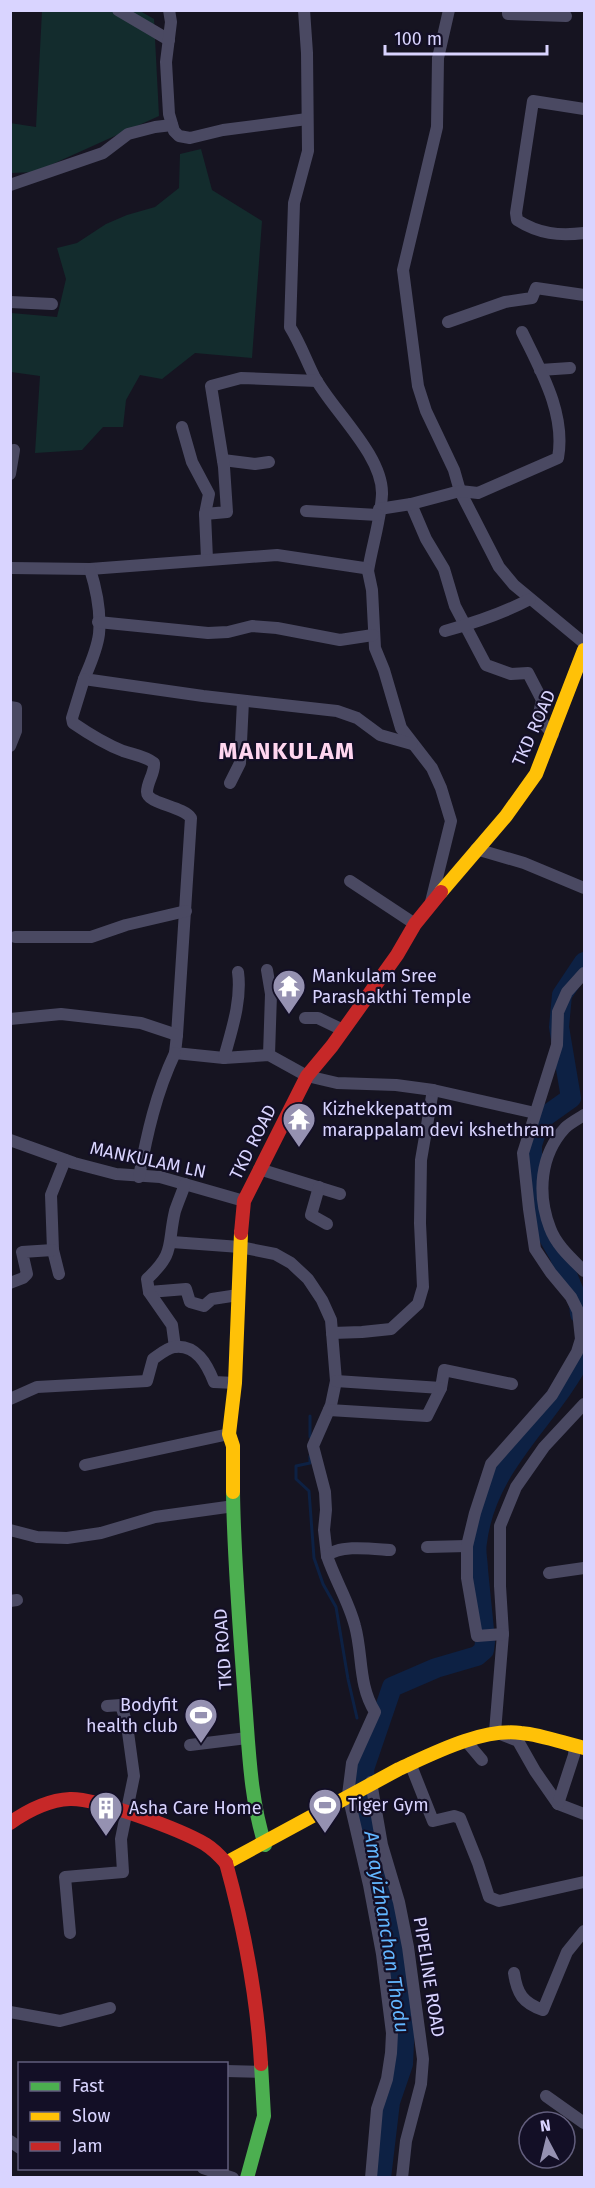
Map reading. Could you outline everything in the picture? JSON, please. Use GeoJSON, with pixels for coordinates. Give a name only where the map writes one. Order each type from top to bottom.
{"type":"FeatureCollection","features":[{"type":"Feature","properties":{"kind":"street"},"geometry":{"type":"LineString","coordinates":[[118,10],[169,40]]}},
{"type":"Feature","properties":{"kind":"street"},"geometry":{"type":"LineString","coordinates":[[169,10],[171,22],[166,62],[169,114],[172,125],[179,136],[190,138],[223,130],[308,119]]}},
{"type":"Feature","properties":{"kind":"street"},"geometry":{"type":"LineString","coordinates":[[304,10],[308,152],[294,203],[290,327],[317,381],[356,435],[379,472],[382,493],[368,571],[372,590],[375,648],[401,728],[432,768],[451,821],[430,904]]}},
{"type":"Feature","properties":{"kind":"street"},"geometry":{"type":"LineString","coordinates":[[449,10],[438,58],[437,127],[404,270],[417,386],[454,471],[460,491],[499,567],[514,585],[585,643]]}},
{"type":"Feature","properties":{"kind":"street"},"geometry":{"type":"LineString","coordinates":[[508,10],[508,14],[566,16]]}},
{"type":"Feature","properties":{"kind":"street"},"geometry":{"type":"LineString","coordinates":[[585,109],[532,101],[516,213],[517,220],[531,229],[556,235],[585,233]]}},
{"type":"Feature","properties":{"kind":"street"},"geometry":{"type":"LineString","coordinates":[[10,185],[17,185],[103,153],[128,134],[172,125]]}},
{"type":"Feature","properties":{"kind":"street"},"geometry":{"type":"LineString","coordinates":[[448,322],[505,302],[532,298],[536,288],[585,295]]}},
{"type":"Feature","properties":{"kind":"street"},"geometry":{"type":"LineString","coordinates":[[10,302],[52,304]]}},
{"type":"Feature","properties":{"kind":"street"},"geometry":{"type":"LineString","coordinates":[[306,512],[378,512],[460,491],[478,493],[558,458],[561,443],[559,420],[540,370],[522,332]]}},
{"type":"Feature","properties":{"kind":"street"},"geometry":{"type":"LineString","coordinates":[[540,370],[570,368]]}},
{"type":"Feature","properties":{"kind":"street"},"geometry":{"type":"LineString","coordinates":[[205,514],[227,513],[223,460],[211,386],[241,378],[317,381]]}},
{"type":"Feature","properties":{"kind":"street"},"geometry":{"type":"LineString","coordinates":[[182,427],[192,462],[209,494],[205,514],[207,559]]}},
{"type":"Feature","properties":{"kind":"street"},"geometry":{"type":"LineString","coordinates":[[10,474],[14,450]]}},
{"type":"Feature","properties":{"kind":"street"},"geometry":{"type":"LineString","coordinates":[[223,460],[255,464],[269,462]]}},
{"type":"Feature","properties":{"kind":"street"},"geometry":{"type":"LineString","coordinates":[[411,504],[426,539],[444,569],[455,606],[486,665],[511,674],[528,673],[542,700],[538,718],[553,735]]}},
{"type":"Feature","properties":{"kind":"street"},"geometry":{"type":"LineString","coordinates":[[10,568],[90,569],[277,555],[355,566],[368,571]]}},
{"type":"Feature","properties":{"kind":"street"},"geometry":{"type":"LineString","coordinates":[[90,569],[94,582],[99,634],[72,723],[99,740],[147,758],[154,763],[147,791],[149,797],[184,811],[191,818],[175,1053],[164,1076],[146,1135],[139,1177]]}},
{"type":"Feature","properties":{"kind":"street"},"geometry":{"type":"LineString","coordinates":[[445,631],[516,607],[530,599]]}},
{"type":"Feature","properties":{"kind":"street"},"geometry":{"type":"LineString","coordinates":[[98,622],[208,633],[228,632],[252,626],[277,628],[340,640],[373,635]]}},
{"type":"Feature","properties":{"kind":"street","name":"TKD ROAD"},"geometry":{"type":"LineString","coordinates":[[265,1845],[258,1824],[249,1777],[239,1635],[233,1446],[230,1434],[235,1383],[244,1201],[307,1076],[397,955],[430,904],[506,816],[536,774],[585,650]]}},
{"type":"Feature","properties":{"kind":"street"},"geometry":{"type":"LineString","coordinates":[[84,679],[337,711],[357,718],[380,735],[413,744]]}},
{"type":"Feature","properties":{"kind":"street"},"geometry":{"type":"LineString","coordinates":[[230,783],[240,763],[243,700]]}},
{"type":"Feature","properties":{"kind":"street"},"geometry":{"type":"LineString","coordinates":[[10,707],[16,708],[16,731],[10,746]]}},
{"type":"Feature","properties":{"kind":"street"},"geometry":{"type":"LineString","coordinates":[[476,849],[524,863],[585,888]]}},
{"type":"Feature","properties":{"kind":"street"},"geometry":{"type":"LineString","coordinates":[[350,881],[415,924]]}},
{"type":"Feature","properties":{"kind":"street"},"geometry":{"type":"LineString","coordinates":[[15,937],[91,937],[126,925],[186,912]]}},
{"type":"Feature","properties":{"kind":"street"},"geometry":{"type":"LineString","coordinates":[[267,970],[271,994],[269,1055]]}},
{"type":"Feature","properties":{"kind":"street"},"geometry":{"type":"LineString","coordinates":[[224,1059],[234,1020],[238,972]]}},
{"type":"Feature","properties":{"kind":"street"},"geometry":{"type":"LineString","coordinates":[[503,1634],[477,1636],[467,1578],[467,1546],[491,1464],[552,1395],[578,1352],[581,1339],[578,1311],[571,1297],[535,1249],[524,1153],[557,1045],[558,1012],[567,992],[585,973]]}},
{"type":"Feature","properties":{"kind":"street"},"geometry":{"type":"LineString","coordinates":[[10,1019],[61,1014],[141,1023],[177,1035]]}},
{"type":"Feature","properties":{"kind":"street"},"geometry":{"type":"LineString","coordinates":[[305,1018],[318,1018],[343,1030]]}},
{"type":"Feature","properties":{"kind":"street"},"geometry":{"type":"LineString","coordinates":[[175,1053],[224,1059],[269,1055],[307,1076],[337,1083],[396,1085],[433,1090],[535,1113]]}},
{"type":"Feature","properties":{"kind":"street"},"geometry":{"type":"LineString","coordinates":[[332,1333],[391,1329],[418,1304],[423,1287],[420,1223],[421,1160],[433,1090]]}},
{"type":"Feature","properties":{"kind":"street"},"geometry":{"type":"LineString","coordinates":[[585,1115],[566,1127],[548,1153],[541,1188],[550,1229],[567,1254],[585,1271]]}},
{"type":"Feature","properties":{"kind":"street","name":"MANKULAM LN"},"geometry":{"type":"LineString","coordinates":[[10,1140],[65,1160],[116,1174],[160,1177],[244,1201]]}},
{"type":"Feature","properties":{"kind":"street"},"geometry":{"type":"LineString","coordinates":[[59,1274],[53,1250],[51,1195],[65,1160]]}},
{"type":"Feature","properties":{"kind":"street"},"geometry":{"type":"LineString","coordinates":[[259,1169],[339,1194]]}},
{"type":"Feature","properties":{"kind":"street"},"geometry":{"type":"LineString","coordinates":[[175,1347],[172,1325],[149,1292],[147,1279],[162,1265],[172,1242],[175,1212],[185,1184]]}},
{"type":"Feature","properties":{"kind":"street"},"geometry":{"type":"LineString","coordinates":[[319,1187],[311,1215],[327,1224]]}},
{"type":"Feature","properties":{"kind":"street"},"geometry":{"type":"LineString","coordinates":[[172,1242],[240,1247],[275,1254],[291,1263],[308,1279],[322,1300],[331,1320],[336,1381],[329,1410],[313,1446],[325,1492],[324,1530],[327,1556],[355,1626],[368,1702],[375,1712],[352,1763],[348,1795],[382,1954],[392,2033],[387,2079],[377,2109],[371,2178]]}},
{"type":"Feature","properties":{"kind":"street"},"geometry":{"type":"LineString","coordinates":[[10,1283],[27,1274],[22,1252],[53,1250]]}},
{"type":"Feature","properties":{"kind":"street"},"geometry":{"type":"LineString","coordinates":[[149,1292],[186,1289],[190,1302],[204,1306],[212,1299],[238,1295]]}},
{"type":"Feature","properties":{"kind":"street"},"geometry":{"type":"LineString","coordinates":[[12,1394],[37,1387],[147,1381],[153,1359],[175,1347],[188,1348],[198,1354],[214,1382],[235,1383]]}},
{"type":"Feature","properties":{"kind":"street"},"geometry":{"type":"LineString","coordinates":[[329,1410],[427,1416],[441,1389],[444,1370],[512,1384]]}},
{"type":"Feature","properties":{"kind":"street"},"geometry":{"type":"LineString","coordinates":[[336,1381],[441,1389]]}},
{"type":"Feature","properties":{"kind":"street"},"geometry":{"type":"LineString","coordinates":[[495,1732],[503,1634],[500,1526],[516,1487],[544,1447],[582,1411]]}},
{"type":"Feature","properties":{"kind":"street"},"geometry":{"type":"LineString","coordinates":[[85,1465],[230,1434]]}},
{"type":"Feature","properties":{"kind":"street"},"geometry":{"type":"LineString","coordinates":[[10,1530],[37,1537],[67,1538],[100,1533],[155,1517],[234,1506]]}},
{"type":"Feature","properties":{"kind":"street"},"geometry":{"type":"LineString","coordinates":[[427,1547],[467,1546]]}},
{"type":"Feature","properties":{"kind":"street"},"geometry":{"type":"LineString","coordinates":[[327,1556],[336,1550],[390,1550]]}},
{"type":"Feature","properties":{"kind":"street"},"geometry":{"type":"LineString","coordinates":[[549,1573],[585,1568]]}},
{"type":"Feature","properties":{"kind":"street"},"geometry":{"type":"LineString","coordinates":[[70,1933],[65,1877],[123,1872],[121,1839],[128,1814],[134,1776],[127,1725],[121,1705],[107,1706]]}},
{"type":"Feature","properties":{"kind":"street"},"geometry":{"type":"LineString","coordinates":[[226,1863],[265,1845],[348,1795],[410,1763],[434,1752],[495,1732],[516,1731],[580,1747],[574,1755],[558,1804]]}},
{"type":"Feature","properties":{"kind":"street"},"geometry":{"type":"LineString","coordinates":[[495,1732],[518,1741],[558,1804],[585,1814]]}},
{"type":"Feature","properties":{"kind":"street"},"geometry":{"type":"LineString","coordinates":[[190,1745],[247,1738]]}},
{"type":"Feature","properties":{"kind":"street"},"geometry":{"type":"LineString","coordinates":[[466,1741],[482,1760]]}},
{"type":"Feature","properties":{"kind":"street"},"geometry":{"type":"LineString","coordinates":[[410,1763],[433,1821],[454,1816],[460,1818],[489,1897],[499,1901],[585,1882]]}},
{"type":"Feature","properties":{"kind":"street","name":"PIPELINE ROAD"},"geometry":{"type":"LineString","coordinates":[[371,1782],[382,1845],[399,1902],[408,1947],[423,2059],[422,2084],[406,2141],[402,2178]]}},
{"type":"Feature","properties":{"kind":"street"},"geometry":{"type":"LineString","coordinates":[[10,1823],[30,1811],[70,1798],[80,1799],[128,1814],[206,1845],[226,1863],[236,1899],[256,2008],[262,2072],[264,2116],[254,2162],[247,2178]]}},
{"type":"Feature","properties":{"kind":"street"},"geometry":{"type":"LineString","coordinates":[[514,1973],[520,1996],[530,2005],[543,2010],[567,1952],[585,1931]]}},
{"type":"Feature","properties":{"kind":"street"},"geometry":{"type":"LineString","coordinates":[[10,2012],[60,2021],[110,2008]]}},
{"type":"Feature","properties":{"kind":"street"},"geometry":{"type":"LineString","coordinates":[[228,2071],[262,2072]]}},
{"type":"Feature","properties":{"kind":"street"},"geometry":{"type":"LineString","coordinates":[[546,2096],[585,2123]]}},
{"type":"Feature","properties":{"kind":"street"},"geometry":{"type":"LineString","coordinates":[[205,2170],[232,2178]]}},
{"type":"Feature","properties":{"kind":"green space"},"geometry":{"type":"Polygon","coordinates":[[[42,11],[140,11],[154,19],[159,116],[35,172],[11,173],[10,123],[36,127],[42,11]]]}},
{"type":"Feature","properties":{"kind":"green space"},"geometry":{"type":"Polygon","coordinates":[[[201,149],[212,190],[262,221],[252,358],[195,353],[162,379],[140,375],[126,400],[123,427],[103,427],[82,450],[35,453],[40,376],[11,372],[11,313],[57,317],[66,279],[57,248],[77,243],[106,224],[127,215],[155,207],[179,188],[180,154],[201,149]]]}},
{"type":"Feature","properties":{"kind":"waterway","name":"Amayizhanchan Thodu"},"geometry":{"type":"LineString","coordinates":[[580,1314],[579,1304],[559,1255],[537,1217],[532,1181],[532,1145],[540,1120],[571,1098],[559,1027],[562,995],[584,962]]}},
{"type":"Feature","properties":{"kind":"waterway","name":"Amayizhanchan Thodu"},"geometry":{"type":"LineString","coordinates":[[484,1630],[476,1549],[483,1514],[493,1488],[507,1465],[555,1399],[584,1352]]}},
{"type":"Feature","properties":{"kind":"waterway"},"geometry":{"type":"LineString","coordinates":[[310,1416],[310,1437]]}},
{"type":"Feature","properties":{"kind":"waterway"},"geometry":{"type":"LineString","coordinates":[[310,1456],[310,1463],[296,1466],[296,1479],[309,1491],[314,1558],[323,1584],[336,1607],[357,1718]]}},
{"type":"Feature","properties":{"kind":"waterway","name":"Amayizhanchan Thodu"},"geometry":{"type":"LineString","coordinates":[[381,2178],[390,2102],[403,2064],[405,2023],[390,1933],[371,1845],[364,1769],[392,1687],[436,1668],[477,1656],[484,1650],[485,1642]]}},
{"type":"Feature","properties":{"kind":"traffic: fast"},"geometry":{"type":"LineString","coordinates":[[233,1492],[249,1756],[256,1810],[265,1845]]}},
{"type":"Feature","properties":{"kind":"traffic: fast"},"geometry":{"type":"LineString","coordinates":[[247,2178],[264,2116],[261,2064]]}},
{"type":"Feature","properties":{"kind":"traffic: slow"},"geometry":{"type":"LineString","coordinates":[[441,892],[506,816],[536,774],[584,650]]}},
{"type":"Feature","properties":{"kind":"traffic: slow"},"geometry":{"type":"LineString","coordinates":[[233,1492],[233,1446],[229,1434],[235,1383],[241,1233]]}},
{"type":"Feature","properties":{"kind":"traffic: slow"},"geometry":{"type":"LineString","coordinates":[[226,1863],[399,1769],[458,1743],[506,1732],[545,1737],[584,1748]]}},
{"type":"Feature","properties":{"kind":"traffic: jam"},"geometry":{"type":"LineString","coordinates":[[241,1233],[244,1201],[307,1076],[332,1046],[397,955],[415,924],[441,892]]}},
{"type":"Feature","properties":{"kind":"traffic: jam"},"geometry":{"type":"LineString","coordinates":[[10,1823],[46,1804],[70,1799],[83,1800],[118,1809],[178,1831],[205,1844],[226,1863]]}},
{"type":"Feature","properties":{"kind":"traffic: jam"},"geometry":{"type":"LineString","coordinates":[[226,1863],[249,1962],[261,2064]]}},
{"type":"Feature","properties":{"kind":"place","name":"Mankulam Sree Parashakthi Temple"},"geometry":{"type":"Point","coordinates":[289,1015]}},
{"type":"Feature","properties":{"kind":"place","name":"Kizhekkepattom marappalam devi kshethram"},"geometry":{"type":"Point","coordinates":[299,1148]}},
{"type":"Feature","properties":{"kind":"place","name":"Bodyfit health club"},"geometry":{"type":"Point","coordinates":[201,1744]}},
{"type":"Feature","properties":{"kind":"place","name":"Tiger Gym"},"geometry":{"type":"Point","coordinates":[325,1834]}},
{"type":"Feature","properties":{"kind":"place","name":"Asha Care Home"},"geometry":{"type":"Point","coordinates":[106,1837]}},
{"type":"Feature","properties":{"kind":"district","name":"MANKULAM"},"geometry":{"type":"Point","coordinates":[287,751]}}]}
